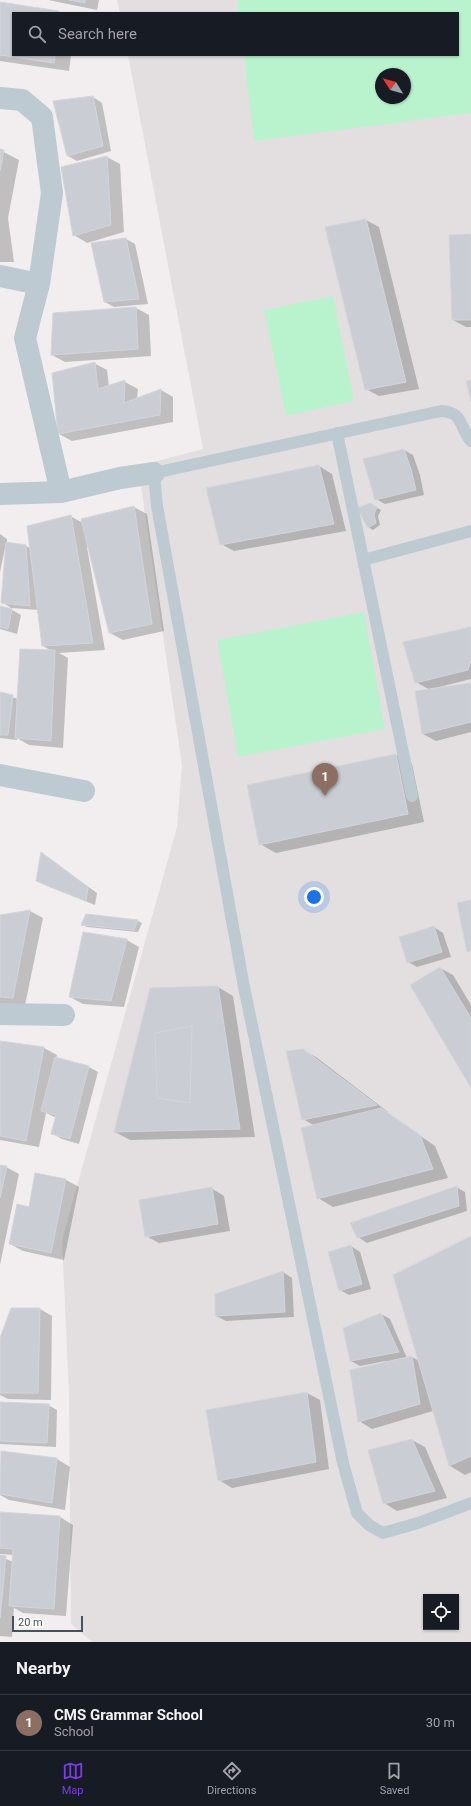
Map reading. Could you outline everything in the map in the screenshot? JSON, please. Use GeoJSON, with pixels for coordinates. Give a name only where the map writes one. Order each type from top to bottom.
{"type":"FeatureCollection","features":[{"type":"Feature","properties":{"kind":"street"},"geometry":{"type":"LineString","coordinates":[[0,98],[22,100],[42,117],[52,193],[39,284],[25,338],[61,492]]}},
{"type":"Feature","properties":{"kind":"street"},"geometry":{"type":"LineString","coordinates":[[0,276],[39,284]]}},
{"type":"Feature","properties":{"kind":"street"},"geometry":{"type":"LineString","coordinates":[[0,494],[61,492],[120,478],[154,473]]}},
{"type":"Feature","properties":{"kind":"street"},"geometry":{"type":"LineString","coordinates":[[0,775],[84,791]]}},
{"type":"Feature","properties":{"kind":"street"},"geometry":{"type":"LineString","coordinates":[[0,1014],[64,1015]]}},
{"type":"Feature","properties":{"kind":"lane"},"geometry":{"type":"LineString","coordinates":[[471,451],[470,440],[457,415],[450,411],[441,411],[154,473],[157,506],[244,987],[343,1463],[357,1513],[369,1526],[383,1533],[418,1523],[471,1503]]}},
{"type":"Feature","properties":{"kind":"lane"},"geometry":{"type":"LineString","coordinates":[[336,434],[412,796]]}},
{"type":"Feature","properties":{"kind":"lane"},"geometry":{"type":"LineString","coordinates":[[363,560],[471,531]]}},
{"type":"Feature","properties":{"kind":"shaded area"},"geometry":{"type":"Polygon","coordinates":[[[117,0],[471,0],[471,1642],[92,1642],[71,1624],[69,1394],[62,1240],[177,827],[182,765],[138,466],[203,449],[128,56],[459,56],[459,12],[120,12],[117,0]]]}},
{"type":"Feature","properties":{"kind":"green space"},"geometry":{"type":"Polygon","coordinates":[[[237,0],[471,0],[471,113],[254,141],[244,56],[459,56],[459,12],[238,12],[237,0]]]}},
{"type":"Feature","properties":{"kind":"green space"},"geometry":{"type":"Polygon","coordinates":[[[333,296],[354,401],[286,416],[264,310],[333,296]]]}},
{"type":"Feature","properties":{"kind":"green space"},"geometry":{"type":"Polygon","coordinates":[[[364,612],[385,729],[238,757],[217,640],[364,612]]]}},
{"type":"Feature","properties":{"kind":"building"},"geometry":{"type":"Polygon","coordinates":[[[69,0],[85,0],[85,3],[69,0]]]}},
{"type":"Feature","properties":{"kind":"building"},"geometry":{"type":"Polygon","coordinates":[[[0,2],[59,11],[12,12],[12,56],[55,56],[54,63],[0,55],[0,2]]]}},
{"type":"Feature","properties":{"kind":"building"},"geometry":{"type":"Polygon","coordinates":[[[93,96],[103,146],[67,156],[53,101],[93,96]]]}},
{"type":"Feature","properties":{"kind":"building"},"geometry":{"type":"Polygon","coordinates":[[[0,149],[4,150],[0,171],[0,149]]]}},
{"type":"Feature","properties":{"kind":"building"},"geometry":{"type":"Polygon","coordinates":[[[107,156],[111,225],[73,236],[61,167],[107,156]]]}},
{"type":"Feature","properties":{"kind":"building"},"geometry":{"type":"Polygon","coordinates":[[[366,219],[406,382],[365,390],[325,227],[366,219]]]}},
{"type":"Feature","properties":{"kind":"building"},"geometry":{"type":"Polygon","coordinates":[[[471,234],[471,320],[452,320],[449,235],[471,234]]]}},
{"type":"Feature","properties":{"kind":"building"},"geometry":{"type":"Polygon","coordinates":[[[126,238],[139,299],[104,302],[91,243],[126,238]]]}},
{"type":"Feature","properties":{"kind":"building"},"geometry":{"type":"Polygon","coordinates":[[[136,307],[138,349],[51,355],[53,313],[136,307]]]}},
{"type":"Feature","properties":{"kind":"building"},"geometry":{"type":"Polygon","coordinates":[[[95,362],[98,389],[125,380],[124,403],[161,389],[160,415],[58,434],[52,373],[95,362]]]}},
{"type":"Feature","properties":{"kind":"building"},"geometry":{"type":"Polygon","coordinates":[[[471,380],[471,401],[466,381],[471,380]]]}},
{"type":"Feature","properties":{"kind":"building"},"geometry":{"type":"Polygon","coordinates":[[[404,449],[416,490],[375,500],[363,459],[404,449]]]}},
{"type":"Feature","properties":{"kind":"building"},"geometry":{"type":"Polygon","coordinates":[[[319,465],[334,524],[220,545],[206,488],[319,465]]]}},
{"type":"Feature","properties":{"kind":"building"},"geometry":{"type":"Polygon","coordinates":[[[370,503],[377,507],[374,514],[376,523],[368,528],[357,508],[370,503]]]}},
{"type":"Feature","properties":{"kind":"building"},"geometry":{"type":"Polygon","coordinates":[[[134,506],[152,624],[109,633],[81,519],[134,506]]]}},
{"type":"Feature","properties":{"kind":"building"},"geometry":{"type":"Polygon","coordinates":[[[71,515],[93,643],[42,646],[27,526],[71,515]]]}},
{"type":"Feature","properties":{"kind":"building"},"geometry":{"type":"Polygon","coordinates":[[[6,542],[26,545],[30,606],[1,603],[6,542]]]}},
{"type":"Feature","properties":{"kind":"building"},"geometry":{"type":"Polygon","coordinates":[[[0,606],[12,609],[8,629],[0,627],[0,606]]]}},
{"type":"Feature","properties":{"kind":"building"},"geometry":{"type":"Polygon","coordinates":[[[471,627],[471,660],[468,670],[415,683],[403,642],[471,627]]]}},
{"type":"Feature","properties":{"kind":"building"},"geometry":{"type":"Polygon","coordinates":[[[20,649],[55,650],[51,741],[15,738],[20,649]]]}},
{"type":"Feature","properties":{"kind":"building"},"geometry":{"type":"Polygon","coordinates":[[[471,683],[471,722],[422,734],[415,691],[471,683]]]}},
{"type":"Feature","properties":{"kind":"building"},"geometry":{"type":"Polygon","coordinates":[[[0,692],[13,695],[8,735],[0,735],[0,692]]]}},
{"type":"Feature","properties":{"kind":"building"},"geometry":{"type":"Polygon","coordinates":[[[396,754],[408,814],[259,845],[247,785],[396,754]]]}},
{"type":"Feature","properties":{"kind":"building"},"geometry":{"type":"Polygon","coordinates":[[[41,852],[88,887],[86,901],[36,881],[41,852]]]}},
{"type":"Feature","properties":{"kind":"building"},"geometry":{"type":"Polygon","coordinates":[[[471,900],[471,951],[467,952],[457,903],[471,900]]]}},
{"type":"Feature","properties":{"kind":"building"},"geometry":{"type":"Polygon","coordinates":[[[30,910],[13,998],[0,997],[0,915],[30,910]]]}},
{"type":"Feature","properties":{"kind":"building"},"geometry":{"type":"Polygon","coordinates":[[[86,914],[138,920],[134,930],[81,925],[86,914]]]}},
{"type":"Feature","properties":{"kind":"building"},"geometry":{"type":"Polygon","coordinates":[[[434,926],[442,952],[407,963],[399,937],[434,926]]]}},
{"type":"Feature","properties":{"kind":"building"},"geometry":{"type":"Polygon","coordinates":[[[83,932],[127,939],[111,1001],[69,997],[83,932]]]}},
{"type":"Feature","properties":{"kind":"building"},"geometry":{"type":"Polygon","coordinates":[[[440,967],[471,1018],[471,1088],[410,985],[440,967]]]}},
{"type":"Feature","properties":{"kind":"building"},"geometry":{"type":"Polygon","coordinates":[[[218,986],[240,1129],[114,1132],[150,988],[218,986]]]}},
{"type":"Feature","properties":{"kind":"building"},"geometry":{"type":"Polygon","coordinates":[[[192,1026],[190,1103],[157,1098],[155,1033],[192,1026]]]}},
{"type":"Feature","properties":{"kind":"building"},"geometry":{"type":"Polygon","coordinates":[[[0,1041],[44,1047],[26,1141],[0,1136],[0,1041]]]}},
{"type":"Feature","properties":{"kind":"building"},"geometry":{"type":"Polygon","coordinates":[[[303,1049],[377,1105],[302,1120],[286,1051],[303,1049]]]}},
{"type":"Feature","properties":{"kind":"building"},"geometry":{"type":"Polygon","coordinates":[[[55,1057],[89,1066],[70,1139],[51,1134],[56,1115],[41,1111],[55,1057]]]}},
{"type":"Feature","properties":{"kind":"building"},"geometry":{"type":"Polygon","coordinates":[[[381,1108],[420,1135],[433,1169],[317,1199],[301,1128],[381,1108]]]}},
{"type":"Feature","properties":{"kind":"building"},"geometry":{"type":"Polygon","coordinates":[[[0,1165],[7,1166],[0,1198],[0,1165]]]}},
{"type":"Feature","properties":{"kind":"building"},"geometry":{"type":"Polygon","coordinates":[[[35,1173],[66,1179],[51,1253],[9,1244],[17,1204],[29,1207],[35,1173]]]}},
{"type":"Feature","properties":{"kind":"building"},"geometry":{"type":"Polygon","coordinates":[[[457,1186],[459,1206],[357,1238],[350,1223],[457,1186]]]}},
{"type":"Feature","properties":{"kind":"building"},"geometry":{"type":"Polygon","coordinates":[[[212,1187],[218,1224],[145,1237],[139,1200],[212,1187]]]}},
{"type":"Feature","properties":{"kind":"building"},"geometry":{"type":"Polygon","coordinates":[[[471,1236],[471,1456],[449,1466],[393,1275],[471,1236]]]}},
{"type":"Feature","properties":{"kind":"building"},"geometry":{"type":"Polygon","coordinates":[[[351,1245],[362,1284],[339,1291],[328,1252],[351,1245]]]}},
{"type":"Feature","properties":{"kind":"building"},"geometry":{"type":"Polygon","coordinates":[[[283,1271],[285,1312],[215,1316],[215,1294],[283,1271]]]}},
{"type":"Feature","properties":{"kind":"building"},"geometry":{"type":"Polygon","coordinates":[[[11,1308],[40,1308],[38,1393],[0,1393],[0,1338],[11,1308]]]}},
{"type":"Feature","properties":{"kind":"building"},"geometry":{"type":"Polygon","coordinates":[[[381,1313],[399,1352],[350,1361],[343,1328],[381,1313]]]}},
{"type":"Feature","properties":{"kind":"building"},"geometry":{"type":"Polygon","coordinates":[[[412,1356],[420,1404],[358,1422],[350,1370],[412,1356]]]}},
{"type":"Feature","properties":{"kind":"building"},"geometry":{"type":"Polygon","coordinates":[[[307,1392],[316,1462],[218,1481],[206,1410],[307,1392]]]}},
{"type":"Feature","properties":{"kind":"building"},"geometry":{"type":"Polygon","coordinates":[[[0,1402],[49,1404],[47,1443],[0,1441],[0,1402]]]}},
{"type":"Feature","properties":{"kind":"building"},"geometry":{"type":"Polygon","coordinates":[[[412,1439],[435,1491],[383,1504],[368,1450],[412,1439]]]}},
{"type":"Feature","properties":{"kind":"building"},"geometry":{"type":"Polygon","coordinates":[[[1,1451],[57,1458],[52,1503],[0,1494],[1,1451]]]}},
{"type":"Feature","properties":{"kind":"building"},"geometry":{"type":"Polygon","coordinates":[[[0,1512],[60,1516],[54,1609],[9,1606],[13,1549],[0,1548],[0,1512]]]}},
{"type":"Feature","properties":{"kind":"building"},"geometry":{"type":"Polygon","coordinates":[[[0,1555],[6,1556],[0,1618],[0,1555]]]}},
{"type":"Feature","properties":{"kind":"place","name":"CMS Grammar School"},"geometry":{"type":"Point","coordinates":[325,796]}}]}
